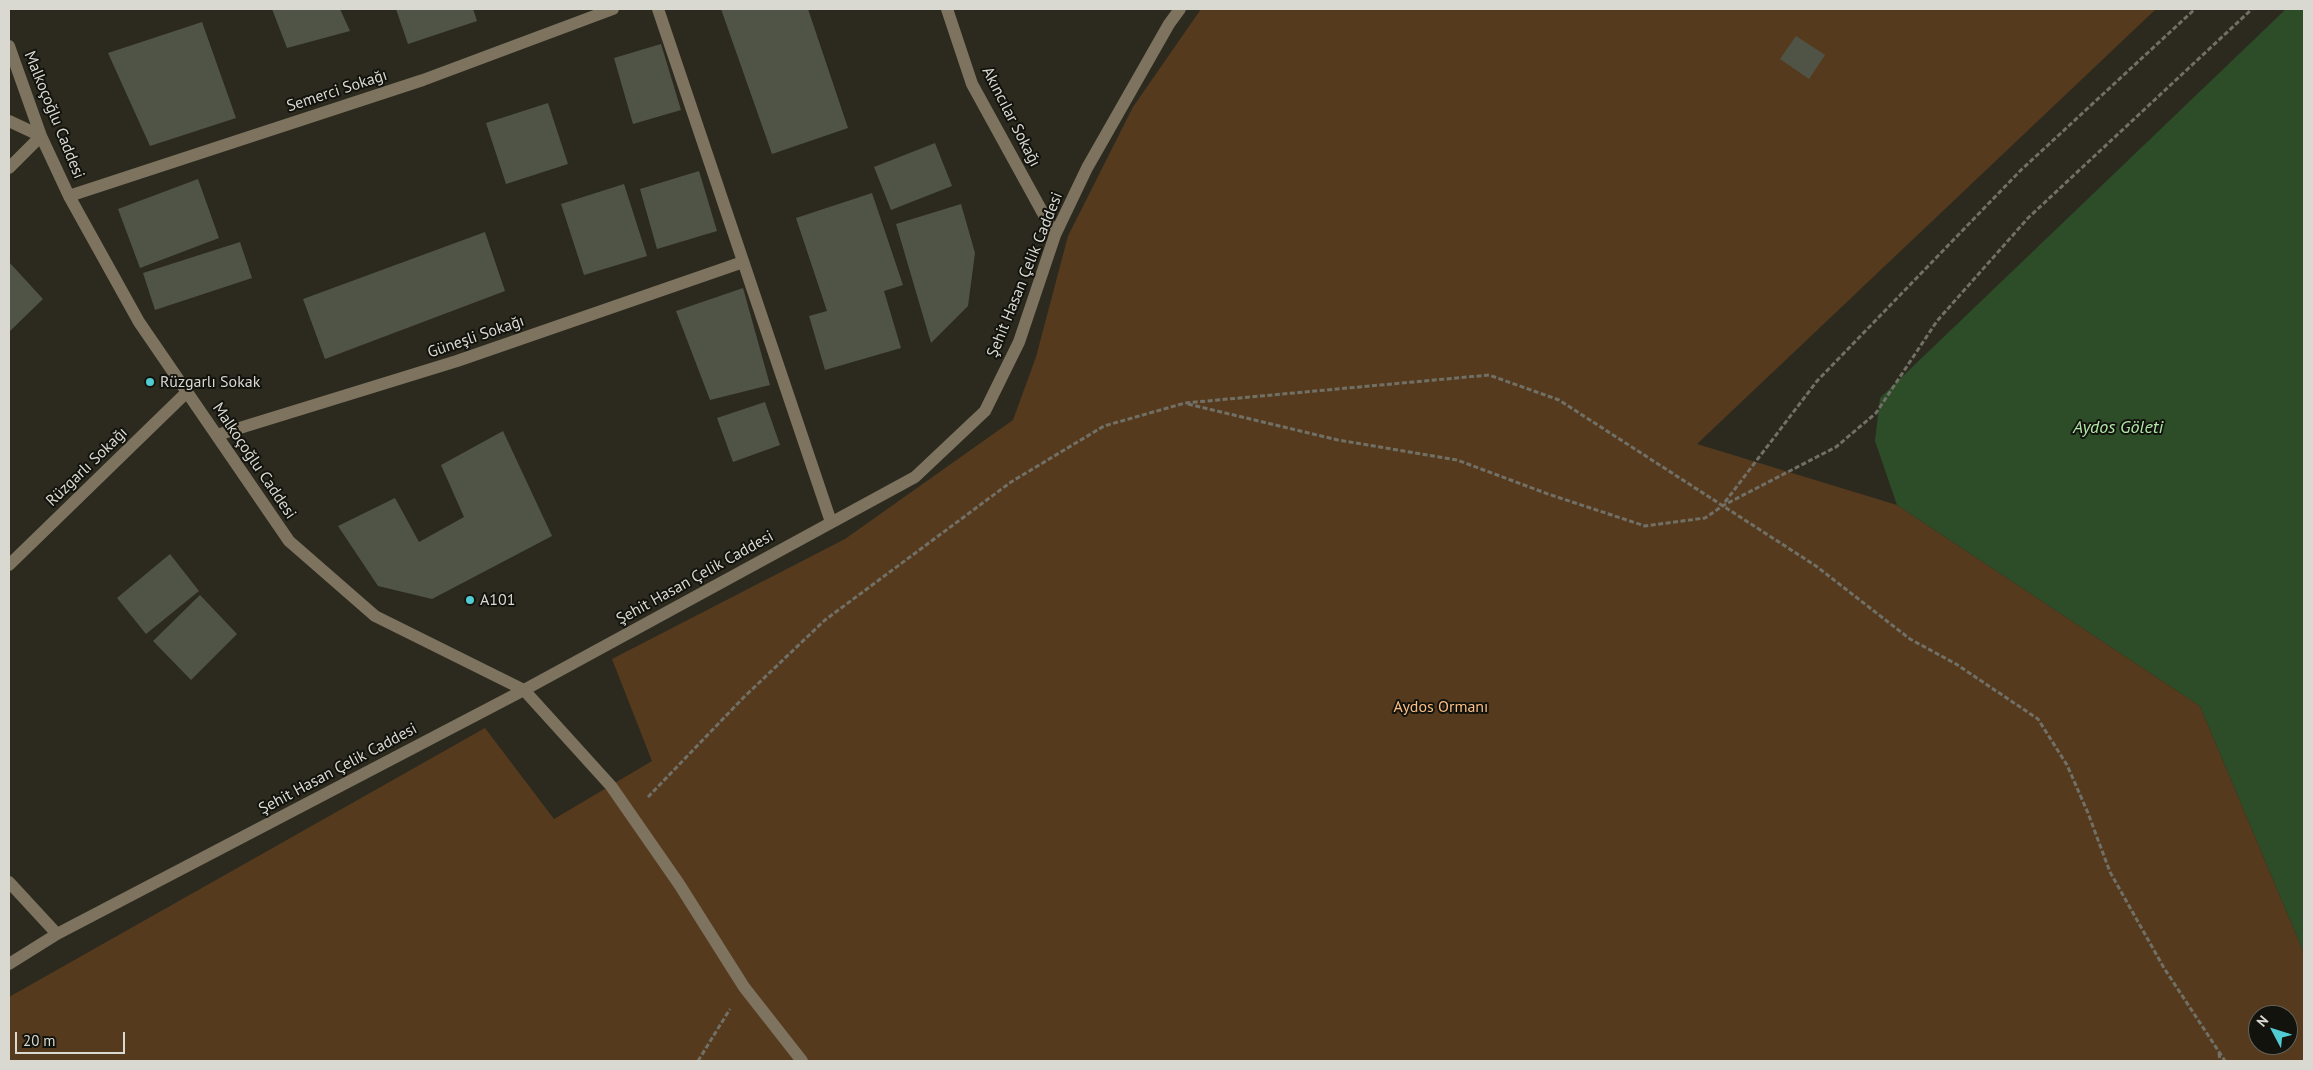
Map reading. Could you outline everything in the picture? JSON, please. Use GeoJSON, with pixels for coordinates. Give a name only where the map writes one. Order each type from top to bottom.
{"type":"FeatureCollection","features":[{"type":"Feature","properties":{"kind":"street","name":"Semerci Sokağı"},"geometry":{"type":"LineString","coordinates":[[69,196],[423,80],[613,9]]}},
{"type":"Feature","properties":{"kind":"street"},"geometry":{"type":"LineString","coordinates":[[658,9],[831,522]]}},
{"type":"Feature","properties":{"kind":"street","name":"Akıncılar Sokağı"},"geometry":{"type":"LineString","coordinates":[[947,9],[972,84],[1055,235]]}},
{"type":"Feature","properties":{"kind":"street","name":"Şehit Hasan Çelik Caddesi"},"geometry":{"type":"LineString","coordinates":[[9,964],[57,934],[524,690],[915,477],[985,411],[1019,342],[1055,235],[1087,168],[1169,24],[1180,9]]}},
{"type":"Feature","properties":{"kind":"street","name":"Malkoçoğlu Caddesi"},"geometry":{"type":"LineString","coordinates":[[9,46],[41,136],[69,196],[139,322],[289,541],[375,616],[524,690]]}},
{"type":"Feature","properties":{"kind":"street"},"geometry":{"type":"LineString","coordinates":[[9,121],[41,136],[9,168]]}},
{"type":"Feature","properties":{"kind":"street","name":"Güneşli Sokağı"},"geometry":{"type":"LineString","coordinates":[[217,435],[457,362],[743,262]]}},
{"type":"Feature","properties":{"kind":"street","name":"Rüzgarlı Sokağı"},"geometry":{"type":"LineString","coordinates":[[9,565],[187,392]]}},
{"type":"Feature","properties":{"kind":"street"},"geometry":{"type":"LineString","coordinates":[[524,690],[611,786],[679,884],[744,987],[802,1061]]}},
{"type":"Feature","properties":{"kind":"street"},"geometry":{"type":"LineString","coordinates":[[9,882],[57,934]]}},
{"type":"Feature","properties":{"kind":"path"},"geometry":{"type":"LineString","coordinates":[[1724,505],[1818,381],[2021,170],[2195,9]]}},
{"type":"Feature","properties":{"kind":"path"},"geometry":{"type":"LineString","coordinates":[[1185,403],[1338,440],[1457,460],[1548,494],[1646,526],[1705,518],[1724,505],[1836,447],[1876,413],[1937,321],[2028,218],[2252,9]]}},
{"type":"Feature","properties":{"kind":"path"},"geometry":{"type":"LineString","coordinates":[[632,815],[744,697],[826,620],[1011,482],[1104,426],[1185,403],[1489,376],[1560,400],[1816,566],[1910,639],[1956,664],[2038,719],[2066,766],[2088,813],[2110,872],[2164,968],[2225,1061]]}},
{"type":"Feature","properties":{"kind":"path"},"geometry":{"type":"LineString","coordinates":[[698,1061],[744,987]]}},
{"type":"Feature","properties":{"kind":"path"},"geometry":{"type":"LineString","coordinates":[[2219,1052],[2220,1061]]}},
{"type":"Feature","properties":{"kind":"green space","name":"Aydos Ormanı"},"geometry":{"type":"Polygon","coordinates":[[[1201,9],[2156,9],[1697,444],[1897,505],[2200,706],[2304,953],[2304,1061],[9,1061],[9,997],[485,728],[554,819],[652,761],[612,659],[845,539],[1013,420],[1036,357],[1068,236],[1133,107],[1201,9]]]}},
{"type":"Feature","properties":{"kind":"water","name":"Aydos Göleti"},"geometry":{"type":"Polygon","coordinates":[[[2286,9],[2304,9],[2304,953],[2200,706],[1897,505],[1875,441],[1880,398],[2286,9]]]}},
{"type":"Feature","properties":{"kind":"building"},"geometry":{"type":"Polygon","coordinates":[[[272,9],[340,9],[350,31],[287,48],[272,9]]]}},
{"type":"Feature","properties":{"kind":"building"},"geometry":{"type":"Polygon","coordinates":[[[396,9],[473,9],[477,21],[408,44],[396,9]]]}},
{"type":"Feature","properties":{"kind":"building"},"geometry":{"type":"Polygon","coordinates":[[[721,9],[808,9],[848,128],[772,154],[721,9]]]}},
{"type":"Feature","properties":{"kind":"building"},"geometry":{"type":"Polygon","coordinates":[[[202,22],[236,118],[150,146],[108,53],[202,22]]]}},
{"type":"Feature","properties":{"kind":"building"},"geometry":{"type":"Polygon","coordinates":[[[1796,36],[1825,55],[1809,79],[1780,59],[1796,36]]]}},
{"type":"Feature","properties":{"kind":"building"},"geometry":{"type":"Polygon","coordinates":[[[661,44],[681,110],[633,124],[614,58],[661,44]]]}},
{"type":"Feature","properties":{"kind":"building"},"geometry":{"type":"Polygon","coordinates":[[[548,103],[568,164],[506,184],[486,123],[548,103]]]}},
{"type":"Feature","properties":{"kind":"building"},"geometry":{"type":"Polygon","coordinates":[[[935,143],[952,186],[891,210],[874,167],[935,143]]]}},
{"type":"Feature","properties":{"kind":"building"},"geometry":{"type":"Polygon","coordinates":[[[699,171],[717,231],[657,249],[640,189],[699,171]]]}},
{"type":"Feature","properties":{"kind":"building"},"geometry":{"type":"Polygon","coordinates":[[[198,179],[219,238],[140,268],[118,209],[198,179]]]}},
{"type":"Feature","properties":{"kind":"building"},"geometry":{"type":"Polygon","coordinates":[[[624,184],[647,256],[584,275],[561,204],[624,184]]]}},
{"type":"Feature","properties":{"kind":"building"},"geometry":{"type":"Polygon","coordinates":[[[872,193],[903,285],[884,291],[901,348],[825,370],[809,316],[827,311],[796,218],[872,193]]]}},
{"type":"Feature","properties":{"kind":"building"},"geometry":{"type":"Polygon","coordinates":[[[961,204],[975,253],[968,306],[931,343],[896,224],[961,204]]]}},
{"type":"Feature","properties":{"kind":"building"},"geometry":{"type":"Polygon","coordinates":[[[485,232],[505,291],[325,359],[303,299],[485,232]]]}},
{"type":"Feature","properties":{"kind":"building"},"geometry":{"type":"Polygon","coordinates":[[[240,242],[252,278],[155,310],[143,273],[240,242]]]}},
{"type":"Feature","properties":{"kind":"building"},"geometry":{"type":"Polygon","coordinates":[[[9,262],[43,299],[9,332],[9,262]]]}},
{"type":"Feature","properties":{"kind":"building"},"geometry":{"type":"Polygon","coordinates":[[[743,288],[770,385],[710,400],[676,311],[743,288]]]}},
{"type":"Feature","properties":{"kind":"building"},"geometry":{"type":"Polygon","coordinates":[[[765,402],[780,445],[733,462],[717,418],[765,402]]]}},
{"type":"Feature","properties":{"kind":"building"},"geometry":{"type":"Polygon","coordinates":[[[503,431],[552,536],[432,599],[378,586],[338,526],[395,498],[419,542],[464,517],[441,465],[503,431]]]}},
{"type":"Feature","properties":{"kind":"building"},"geometry":{"type":"Polygon","coordinates":[[[170,554],[199,591],[146,634],[117,598],[170,554]]]}},
{"type":"Feature","properties":{"kind":"building"},"geometry":{"type":"Polygon","coordinates":[[[200,595],[237,634],[191,680],[153,641],[200,595]]]}},
{"type":"Feature","properties":{"kind":"place","name":"Rüzgarlı Sokak"},"geometry":{"type":"Point","coordinates":[150,382]}},
{"type":"Feature","properties":{"kind":"place","name":"A101"},"geometry":{"type":"Point","coordinates":[470,600]}}]}
